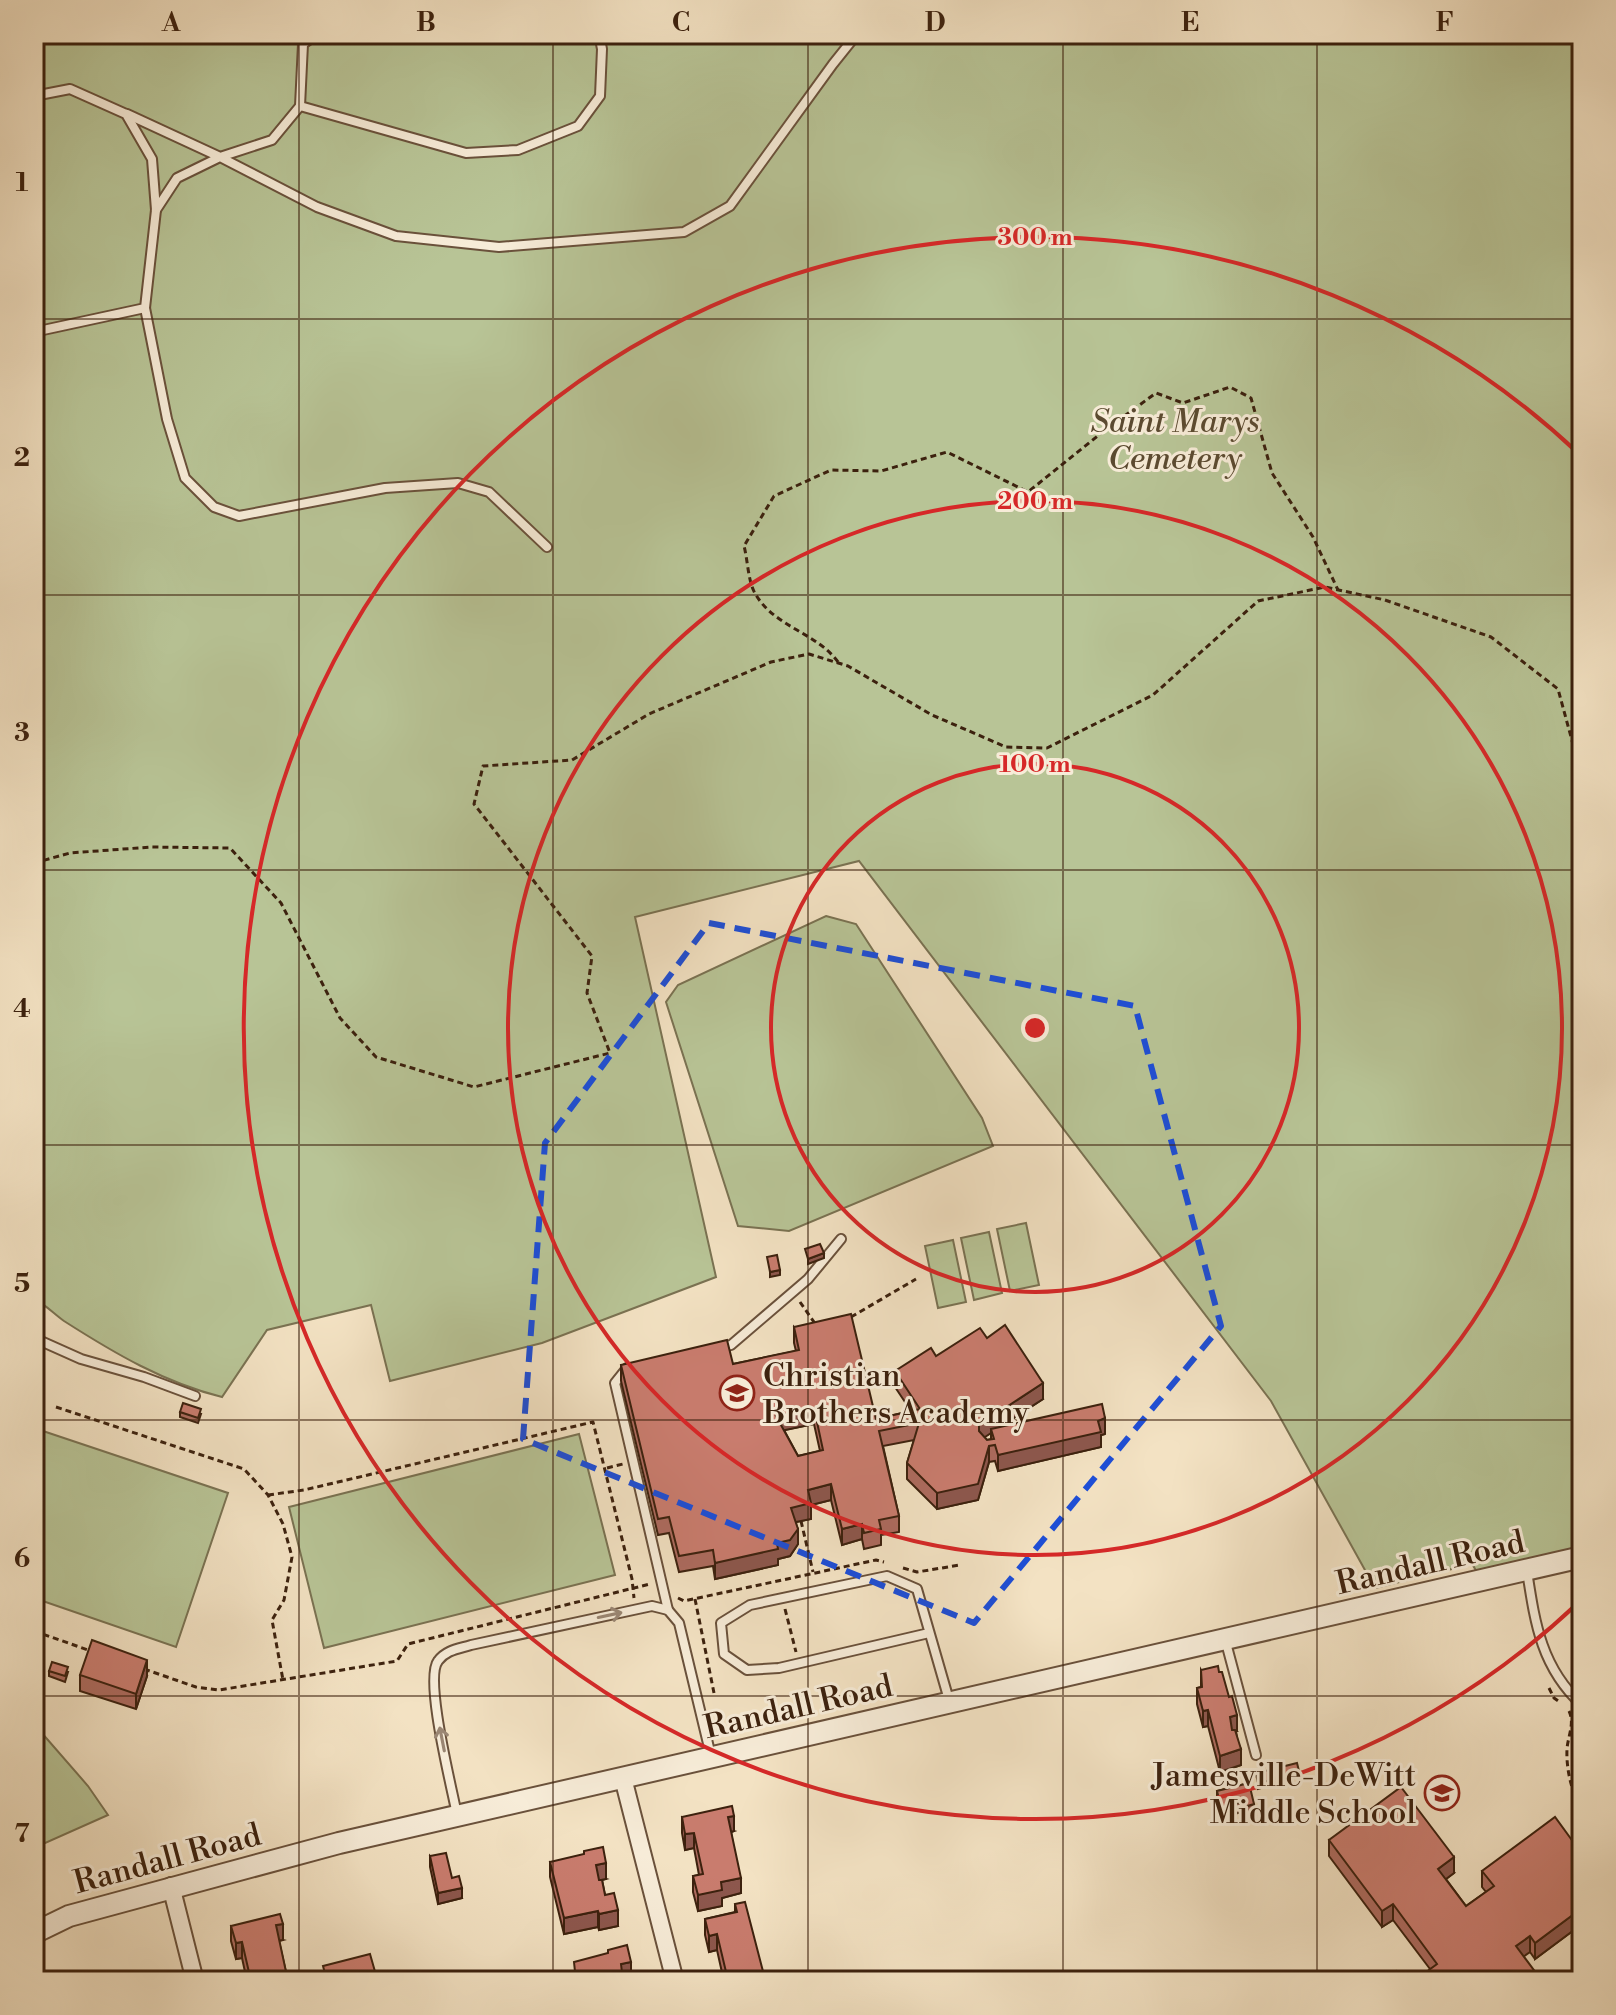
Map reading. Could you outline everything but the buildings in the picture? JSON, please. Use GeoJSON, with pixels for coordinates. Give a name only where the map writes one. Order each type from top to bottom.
{"type":"FeatureCollection","features":[{"type":"Feature","properties":{"kind":"street","name":"Randall Road"},"geometry":{"type":"LineString","coordinates":[[34,1933],[69,1916],[171,1886],[457,1816],[1582,1557]]}},
{"type":"Feature","properties":{"kind":"street"},"geometry":{"type":"LineString","coordinates":[[623,1778],[675,1981]]}},
{"type":"Feature","properties":{"kind":"street"},"geometry":{"type":"LineString","coordinates":[[171,1886],[195,1981]]}},
{"type":"Feature","properties":{"kind":"lane"},"geometry":{"type":"LineString","coordinates":[[156,210],[177,178],[220,157],[272,140],[300,106],[303,44],[317,34]]}},
{"type":"Feature","properties":{"kind":"lane"},"geometry":{"type":"LineString","coordinates":[[300,106],[466,153],[518,150],[578,126],[600,96],[602,49],[599,34]]}},
{"type":"Feature","properties":{"kind":"lane"},"geometry":{"type":"LineString","coordinates":[[34,96],[70,89],[220,157],[317,207],[396,236],[499,247],[684,232],[730,206],[857,34]]}},
{"type":"Feature","properties":{"kind":"lane"},"geometry":{"type":"LineString","coordinates":[[126,114],[152,159],[156,210],[145,308],[167,419],[185,478],[214,507],[239,516],[385,488],[458,483],[489,492],[547,547]]}},
{"type":"Feature","properties":{"kind":"lane"},"geometry":{"type":"LineString","coordinates":[[34,332],[145,308]]}},
{"type":"Feature","properties":{"kind":"lane"},"geometry":{"type":"LineString","coordinates":[[701,1352],[731,1345],[808,1279],[841,1239]]}},
{"type":"Feature","properties":{"kind":"lane"},"geometry":{"type":"LineString","coordinates":[[34,1338],[81,1359],[195,1396]]}},
{"type":"Feature","properties":{"kind":"lane"},"geometry":{"type":"LineString","coordinates":[[642,1364],[627,1367],[615,1383],[668,1610],[679,1623],[711,1757]]}},
{"type":"Feature","properties":{"kind":"lane"},"geometry":{"type":"LineString","coordinates":[[1527,1570],[1538,1637],[1561,1682],[1582,1705]]}},
{"type":"Feature","properties":{"kind":"lane"},"geometry":{"type":"LineString","coordinates":[[929,1633],[799,1664],[747,1670],[724,1654],[721,1623],[750,1605],[887,1576],[917,1589],[949,1701]]}},
{"type":"Feature","properties":{"kind":"lane"},"geometry":{"type":"LineString","coordinates":[[457,1816],[436,1709],[433,1677],[436,1664],[448,1652],[652,1606],[668,1610]]}},
{"type":"Feature","properties":{"kind":"lane"},"geometry":{"type":"LineString","coordinates":[[1225,1639],[1256,1755]]}},
{"type":"Feature","properties":{"kind":"path"},"geometry":{"type":"LineString","coordinates":[[838,662],[828,649],[778,619],[755,594],[744,546],[774,496],[831,470],[881,471],[947,452],[1028,492],[1156,393],[1183,403],[1230,387],[1251,398],[1272,473],[1313,537],[1338,590]]}},
{"type":"Feature","properties":{"kind":"path"},"geometry":{"type":"LineString","coordinates":[[34,863],[70,853],[151,847],[230,848],[281,903],[340,1018],[376,1057],[474,1087],[610,1053],[587,993],[592,956],[474,804],[483,766],[572,760],[649,714],[771,662],[809,654],[838,662],[932,715],[1006,747],[1047,748],[1153,695],[1258,601],[1325,587],[1385,600],[1491,637],[1558,689],[1577,759],[1582,810]]}},
{"type":"Feature","properties":{"kind":"path"},"geometry":{"type":"LineString","coordinates":[[852,1317],[916,1279]]}},
{"type":"Feature","properties":{"kind":"path"},"geometry":{"type":"LineString","coordinates":[[793,1293],[820,1330]]}},
{"type":"Feature","properties":{"kind":"path"},"geometry":{"type":"LineString","coordinates":[[36,1376],[46,1345]]}},
{"type":"Feature","properties":{"kind":"path"},"geometry":{"type":"LineString","coordinates":[[56,1407],[244,1469],[268,1495],[283,1524],[292,1557],[284,1600],[272,1620],[283,1680]]}},
{"type":"Feature","properties":{"kind":"path"},"geometry":{"type":"LineString","coordinates":[[268,1495],[304,1490],[593,1422],[637,1609]]}},
{"type":"Feature","properties":{"kind":"path"},"geometry":{"type":"LineString","coordinates":[[801,1521],[813,1574]]}},
{"type":"Feature","properties":{"kind":"path"},"geometry":{"type":"LineString","coordinates":[[137,1667],[196,1687],[219,1690],[397,1661],[408,1644],[652,1583],[684,1601],[876,1560],[886,1563]]}},
{"type":"Feature","properties":{"kind":"path"},"geometry":{"type":"LineString","coordinates":[[896,1565],[917,1572],[960,1565]]}},
{"type":"Feature","properties":{"kind":"path"},"geometry":{"type":"LineString","coordinates":[[777,1581],[799,1664]]}},
{"type":"Feature","properties":{"kind":"path"},"geometry":{"type":"LineString","coordinates":[[695,1599],[714,1693]]}},
{"type":"Feature","properties":{"kind":"path"},"geometry":{"type":"LineString","coordinates":[[34,1631],[93,1652]]}},
{"type":"Feature","properties":{"kind":"path"},"geometry":{"type":"LineString","coordinates":[[1548,1684],[1554,1698],[1568,1709],[1572,1717],[1567,1749],[1570,1778],[1582,1811]]}},
{"type":"Feature","properties":{"kind":"highlighted area"},"geometry":{"type":"Polygon","coordinates":[[[709,923],[1135,1006],[1221,1326],[974,1623],[523,1439],[545,1143],[709,923]]]}},
{"type":"Feature","properties":{"kind":"green space","name":"Saint Marys Cemetery"},"geometry":{"type":"Polygon","coordinates":[[[66,34],[1582,34],[1582,1557],[1482,1580],[1472,1564],[1375,1588],[1271,1401],[859,861],[635,917],[716,1277],[542,1343],[390,1381],[371,1305],[267,1330],[222,1397],[180,1384],[140,1366],[64,1321],[34,1299],[34,40],[66,34]]]}},
{"type":"Feature","properties":{"kind":"green space"},"geometry":{"type":"Polygon","coordinates":[[[826,916],[856,924],[982,1118],[993,1146],[789,1231],[738,1226],[666,1002],[678,985],[826,916]]]}},
{"type":"Feature","properties":{"kind":"green space"},"geometry":{"type":"Polygon","coordinates":[[[1026,1223],[1039,1285],[1010,1291],[997,1229],[1026,1223]]]}},
{"type":"Feature","properties":{"kind":"green space"},"geometry":{"type":"Polygon","coordinates":[[[989,1232],[1002,1293],[974,1300],[961,1238],[989,1232]]]}},
{"type":"Feature","properties":{"kind":"green space"},"geometry":{"type":"Polygon","coordinates":[[[953,1240],[966,1302],[938,1308],[925,1246],[953,1240]]]}},
{"type":"Feature","properties":{"kind":"green space"},"geometry":{"type":"Polygon","coordinates":[[[34,1428],[228,1493],[176,1647],[34,1598],[34,1428]]]}},
{"type":"Feature","properties":{"kind":"green space"},"geometry":{"type":"Polygon","coordinates":[[[579,1434],[615,1575],[324,1648],[289,1507],[579,1434]]]}},
{"type":"Feature","properties":{"kind":"green space"},"geometry":{"type":"Polygon","coordinates":[[[34,1724],[88,1786],[108,1815],[34,1848],[34,1724]]]}},
{"type":"Feature","properties":{"kind":"place","name":"Christian Brothers Academy"},"geometry":{"type":"Point","coordinates":[737,1393]}},
{"type":"Feature","properties":{"kind":"place","name":"Jamesville-DeWitt Middle School"},"geometry":{"type":"Point","coordinates":[1442,1793]}}]}
